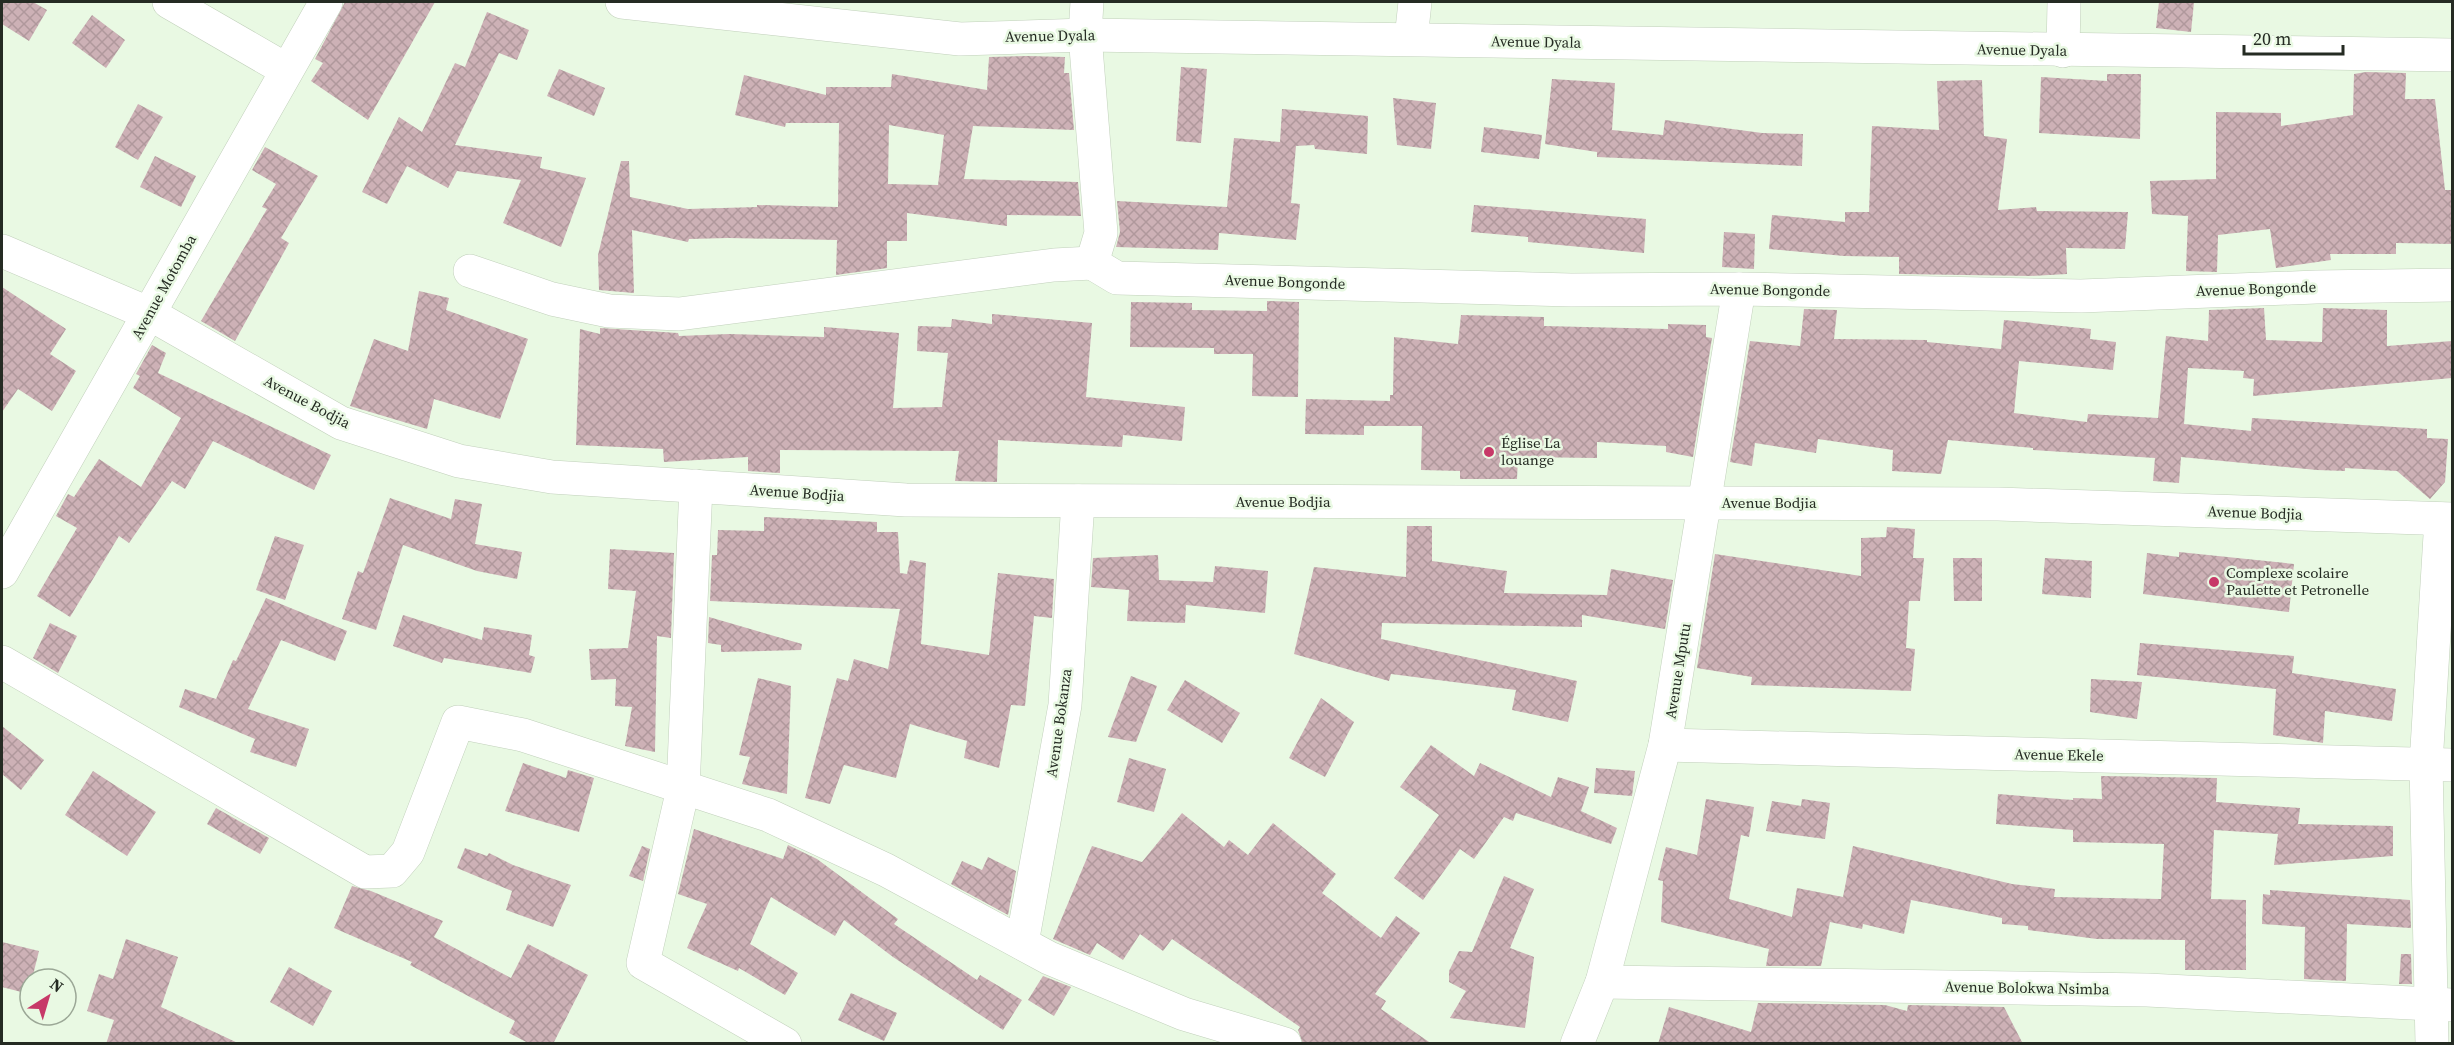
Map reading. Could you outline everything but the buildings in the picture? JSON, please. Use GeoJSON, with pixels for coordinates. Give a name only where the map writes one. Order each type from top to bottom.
{"type":"FeatureCollection","features":[{"type":"Feature","properties":{"kind":"street"},"geometry":{"type":"LineString","coordinates":[[169,2],[285,69]]}},
{"type":"Feature","properties":{"kind":"street","name":"Avenue Motomba"},"geometry":{"type":"LineString","coordinates":[[2,572],[150,314],[285,69],[326,2]]}},
{"type":"Feature","properties":{"kind":"street","name":"Avenue Dyala"},"geometry":{"type":"LineString","coordinates":[[622,2],[960,39],[1085,35],[2452,55]]}},
{"type":"Feature","properties":{"kind":"street"},"geometry":{"type":"LineString","coordinates":[[470,271],[552,299],[609,311],[679,314],[1054,265],[1092,263],[1101,233],[1085,35],[1087,2]]}},
{"type":"Feature","properties":{"kind":"street"},"geometry":{"type":"LineString","coordinates":[[1411,39],[1415,2]]}},
{"type":"Feature","properties":{"kind":"street"},"geometry":{"type":"LineString","coordinates":[[2063,51],[2064,2]]}},
{"type":"Feature","properties":{"kind":"street","name":"Avenue Bodjia"},"geometry":{"type":"LineString","coordinates":[[2,251],[150,314],[341,423],[459,461],[552,477],[906,501],[1998,504],[2447,519]]}},
{"type":"Feature","properties":{"kind":"street","name":"Avenue Bongonde"},"geometry":{"type":"LineString","coordinates":[[1092,263],[1116,278],[1571,291],[1738,289],[2081,296],[2316,287],[2452,285]]}},
{"type":"Feature","properties":{"kind":"street","name":"Avenue Mputu"},"geometry":{"type":"LineString","coordinates":[[1577,1044],[1602,982],[1665,745],[1706,503],[1738,289]]}},
{"type":"Feature","properties":{"kind":"street"},"geometry":{"type":"LineString","coordinates":[[696,486],[683,789],[643,963],[785,1044]]}},
{"type":"Feature","properties":{"kind":"street","name":"Avenue Bokanza"},"geometry":{"type":"LineString","coordinates":[[1022,943],[1065,705],[1078,501]]}},
{"type":"Feature","properties":{"kind":"street"},"geometry":{"type":"LineString","coordinates":[[2432,1044],[2443,1005],[2439,765],[2447,519]]}},
{"type":"Feature","properties":{"kind":"street"},"geometry":{"type":"LineString","coordinates":[[2,662],[364,872],[392,871],[408,852],[458,723],[522,735],[768,815],[886,870],[1049,958],[1184,1014],[1285,1044]]}},
{"type":"Feature","properties":{"kind":"street","name":"Avenue Ekele"},"geometry":{"type":"LineString","coordinates":[[1665,745],[2439,765]]}},
{"type":"Feature","properties":{"kind":"street","name":"Avenue Bolokwa Nsimba"},"geometry":{"type":"LineString","coordinates":[[1602,982],[2147,990],[2443,1005]]}},
{"type":"Feature","properties":{"kind":"place","name":"Église La louange"},"geometry":{"type":"Point","coordinates":[1489,452]}},
{"type":"Feature","properties":{"kind":"place","name":"Complexe scolaire Paulette et Petronelle"},"geometry":{"type":"Point","coordinates":[2214,582]}}]}
